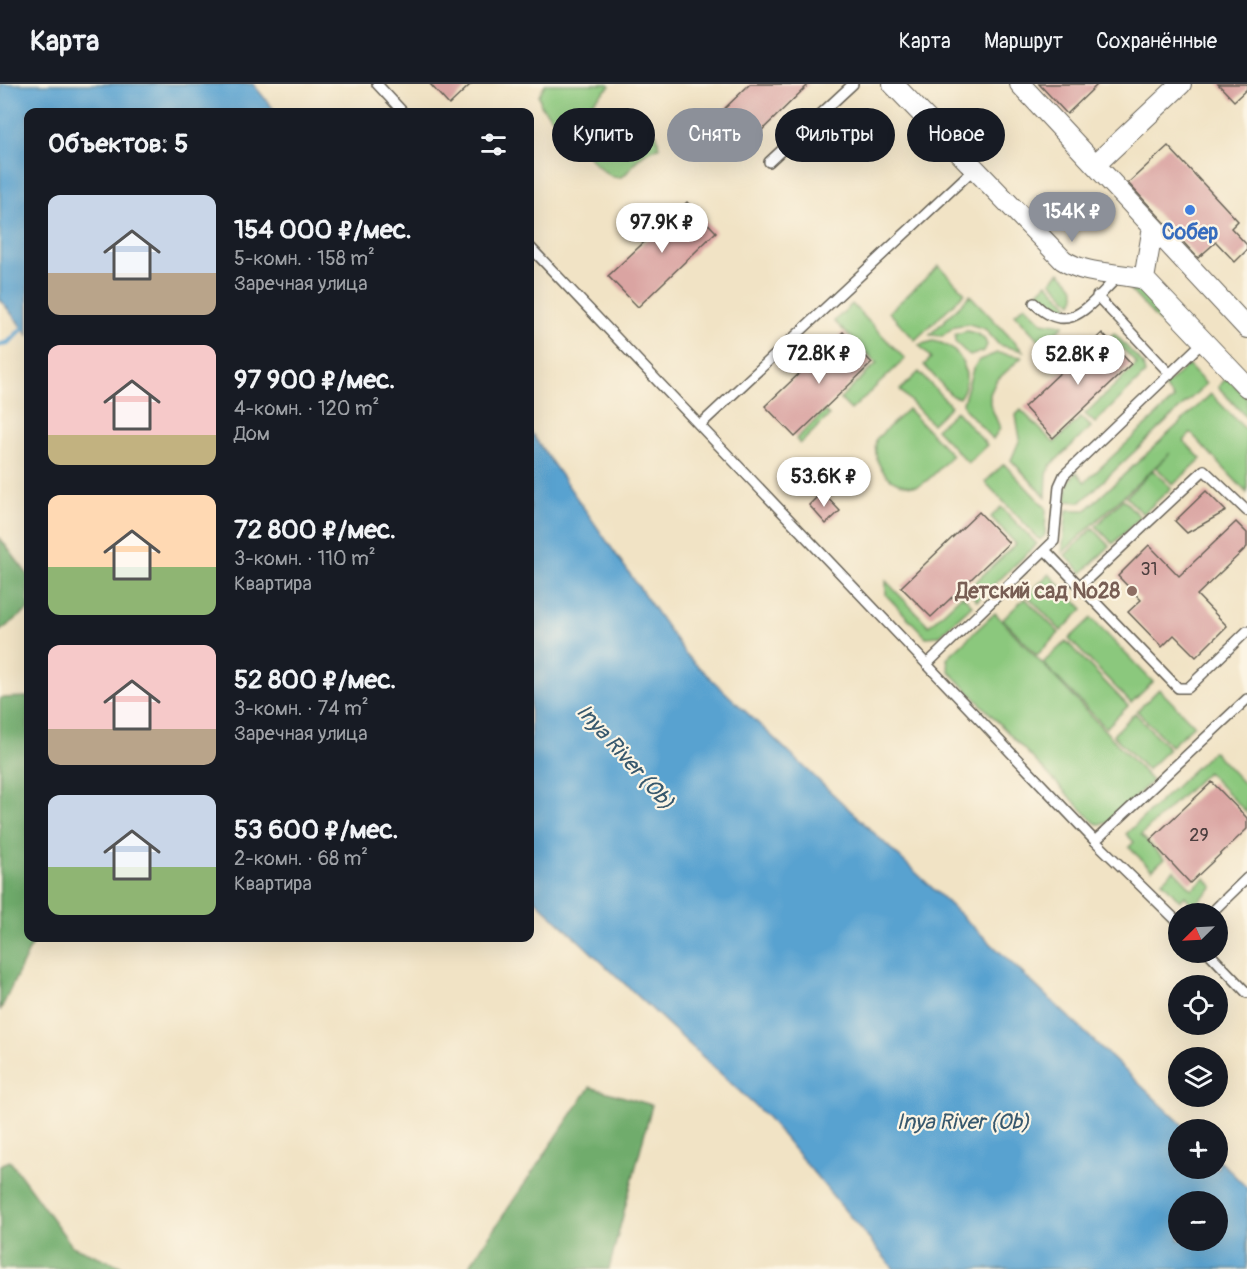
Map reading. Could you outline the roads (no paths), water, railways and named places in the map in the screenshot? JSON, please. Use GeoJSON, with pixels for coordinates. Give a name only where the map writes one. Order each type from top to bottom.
{"type":"FeatureCollection","features":[{"type":"Feature","properties":{"kind":"street"},"geometry":{"type":"LineString","coordinates":[[893,84],[1063,261],[1076,268],[1122,273],[1144,279],[1247,387]]}},
{"type":"Feature","properties":{"kind":"street"},"geometry":{"type":"LineString","coordinates":[[1020,84],[1247,328]]}},
{"type":"Feature","properties":{"kind":"street"},"geometry":{"type":"LineString","coordinates":[[1096,164],[1181,84]]}},
{"type":"Feature","properties":{"kind":"street"},"geometry":{"type":"LineString","coordinates":[[1144,279],[1153,226]]}},
{"type":"Feature","properties":{"kind":"lane"},"geometry":{"type":"LineString","coordinates":[[377,84],[399,108]]}},
{"type":"Feature","properties":{"kind":"lane"},"geometry":{"type":"LineString","coordinates":[[769,162],[853,84]]}},
{"type":"Feature","properties":{"kind":"lane"},"geometry":{"type":"LineString","coordinates":[[700,425],[974,169]]}},
{"type":"Feature","properties":{"kind":"lane"},"geometry":{"type":"LineString","coordinates":[[534,251],[1095,841],[1168,912]]}},
{"type":"Feature","properties":{"kind":"lane"},"geometry":{"type":"LineString","coordinates":[[1034,303],[1046,314],[1066,319],[1077,316],[1122,273]]}},
{"type":"Feature","properties":{"kind":"lane"},"geometry":{"type":"LineString","coordinates":[[1097,296],[1170,374]]}},
{"type":"Feature","properties":{"kind":"lane"},"geometry":{"type":"LineString","coordinates":[[927,664],[1054,541],[1060,480],[1203,342]]}},
{"type":"Feature","properties":{"kind":"lane"},"geometry":{"type":"LineString","coordinates":[[1080,586],[1204,470],[1247,511]]}},
{"type":"Feature","properties":{"kind":"lane"},"geometry":{"type":"LineString","coordinates":[[1046,551],[1178,688],[1184,690],[1247,631]]}},
{"type":"Feature","properties":{"kind":"lane"},"geometry":{"type":"LineString","coordinates":[[1095,841],[1247,699]]}},
{"type":"Feature","properties":{"kind":"lane"},"geometry":{"type":"LineString","coordinates":[[1221,903],[1247,878]]}},
{"type":"Feature","properties":{"kind":"lane"},"geometry":{"type":"LineString","coordinates":[[1218,963],[1247,993]]}},
{"type":"Feature","properties":{"kind":"water"},"geometry":{"type":"Polygon","coordinates":[[[0,84],[253,84],[273,108],[24,108],[24,330],[0,299],[0,84]]]}},
{"type":"Feature","properties":{"kind":"water","name":"Inya River (Ob)"},"geometry":{"type":"Polygon","coordinates":[[[534,437],[687,656],[1176,1119],[1168,1119],[1168,1179],[1228,1179],[1228,1169],[1247,1188],[1247,1269],[894,1269],[767,1117],[534,899],[534,437]]]}},
{"type":"Feature","properties":{"kind":"waterway"},"geometry":{"type":"LineString","coordinates":[[0,345],[9,342],[23,328]]}},
{"type":"Feature","properties":{"kind":"place","name":"Собер"},"geometry":{"type":"Point","coordinates":[1190,210]}},
{"type":"Feature","properties":{"kind":"place","name":"Детский сад №28"},"geometry":{"type":"Point","coordinates":[1132,591]}}]}
